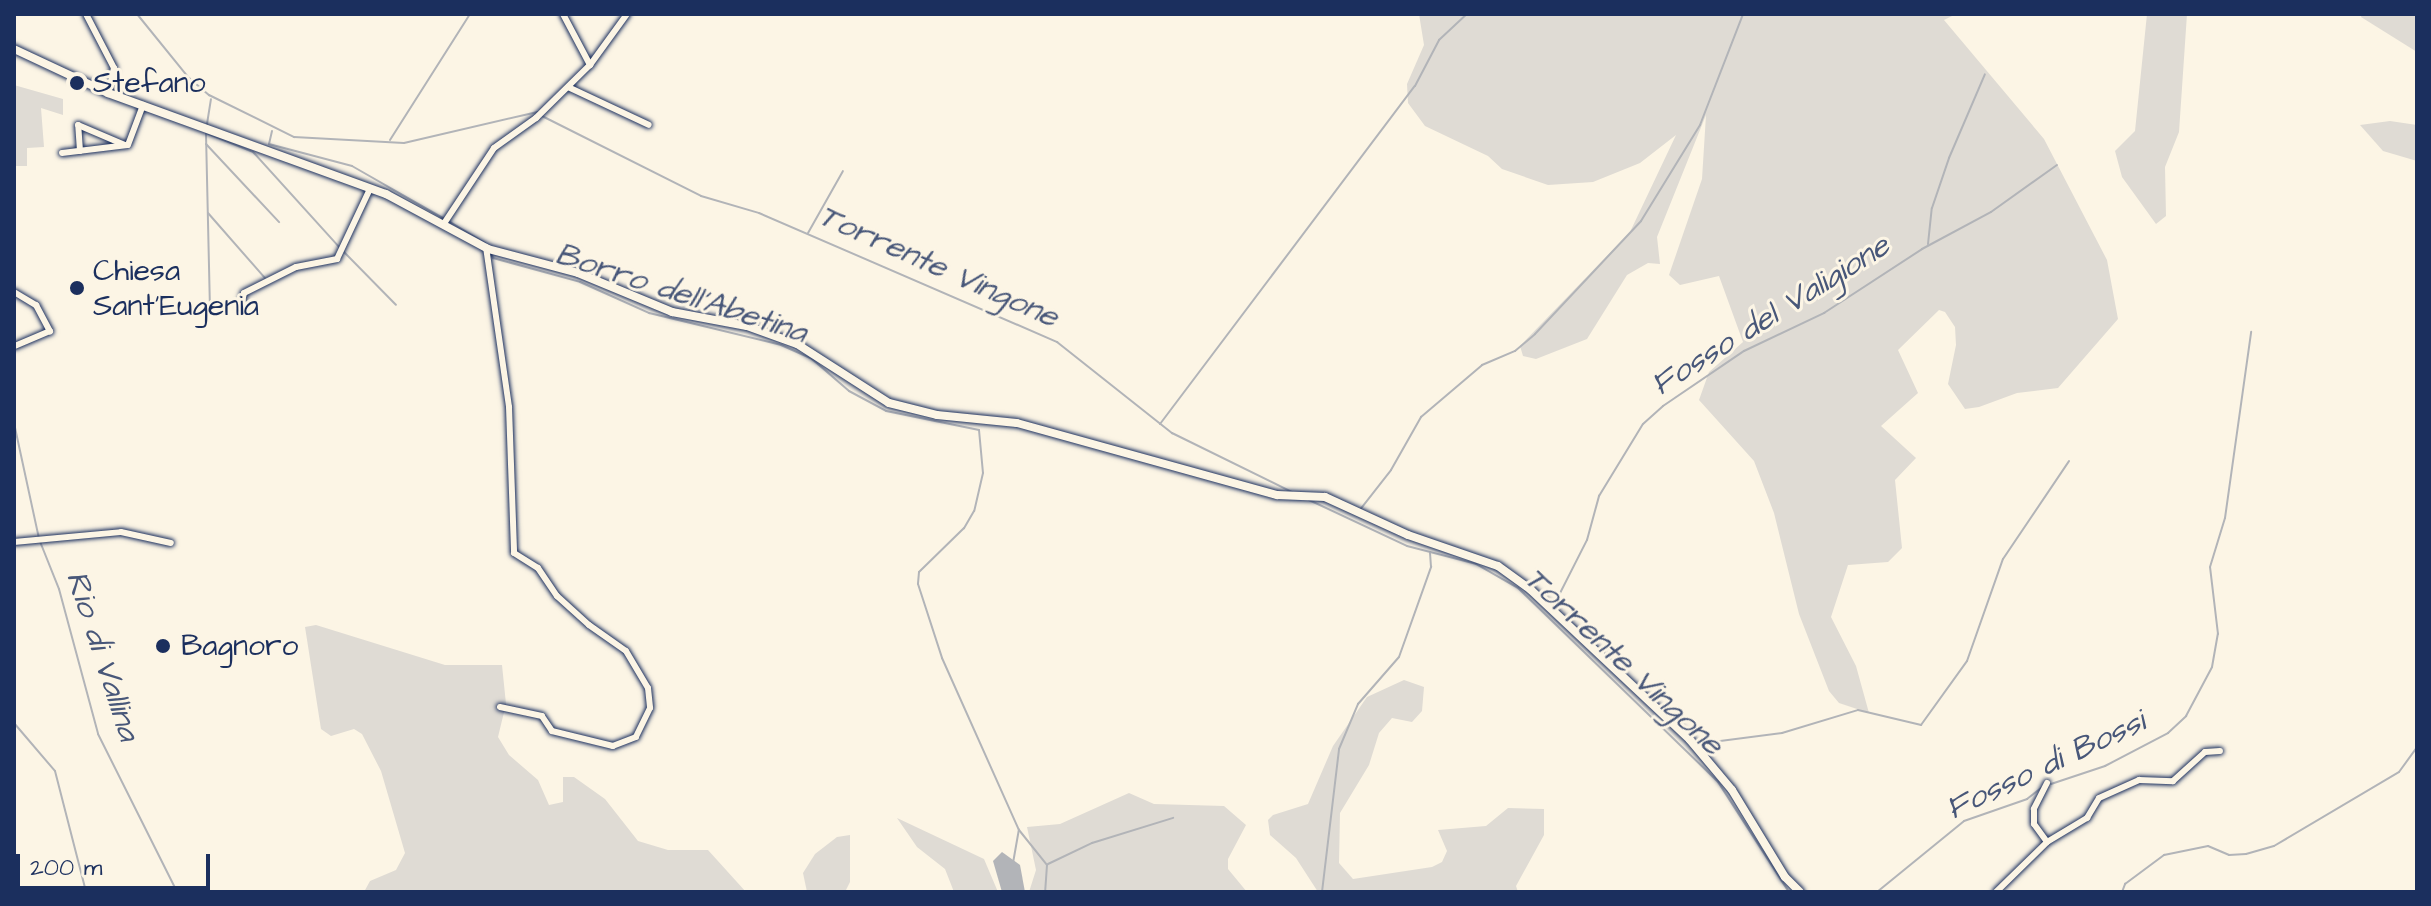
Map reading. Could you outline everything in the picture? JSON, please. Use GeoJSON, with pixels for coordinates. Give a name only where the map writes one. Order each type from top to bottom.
{"type":"FeatureCollection","features":[{"type":"Feature","properties":{"kind":"street"},"geometry":{"type":"LineString","coordinates":[[86,14],[114,68],[108,93]]}},
{"type":"Feature","properties":{"kind":"street"},"geometry":{"type":"LineString","coordinates":[[563,14],[590,65]]}},
{"type":"Feature","properties":{"kind":"street"},"geometry":{"type":"LineString","coordinates":[[443,225],[494,148],[590,65],[627,14]]}},
{"type":"Feature","properties":{"kind":"street"},"geometry":{"type":"LineString","coordinates":[[14,38],[14,47],[108,93],[370,189],[486,247],[578,273],[672,312],[747,326],[797,344],[889,403],[937,415],[1017,423],[1289,496],[1325,497],[1498,566],[1531,590],[1694,744],[1732,790],[1785,877],[1800,892]]}},
{"type":"Feature","properties":{"kind":"street"},"geometry":{"type":"LineString","coordinates":[[568,87],[649,125]]}},
{"type":"Feature","properties":{"kind":"street"},"geometry":{"type":"LineString","coordinates":[[126,145],[143,105]]}},
{"type":"Feature","properties":{"kind":"street"},"geometry":{"type":"LineString","coordinates":[[80,151],[78,125],[126,145]]}},
{"type":"Feature","properties":{"kind":"street"},"geometry":{"type":"LineString","coordinates":[[62,153],[126,145]]}},
{"type":"Feature","properties":{"kind":"street"},"geometry":{"type":"LineString","coordinates":[[241,306],[244,293],[296,267],[337,259],[370,189]]}},
{"type":"Feature","properties":{"kind":"street"},"geometry":{"type":"LineString","coordinates":[[486,247],[509,407],[514,553],[538,568],[557,596],[589,625],[626,651],[648,688],[650,708],[636,737],[613,746],[552,731],[542,716],[500,707]]}},
{"type":"Feature","properties":{"kind":"street"},"geometry":{"type":"LineString","coordinates":[[14,292],[36,305],[50,331],[14,346]]}},
{"type":"Feature","properties":{"kind":"street"},"geometry":{"type":"LineString","coordinates":[[14,542],[121,532],[171,543]]}},
{"type":"Feature","properties":{"kind":"street"},"geometry":{"type":"LineString","coordinates":[[1996,892],[2047,842],[2087,818],[2099,798],[2139,780],[2173,781],[2205,752],[2220,751]]}},
{"type":"Feature","properties":{"kind":"street"},"geometry":{"type":"LineString","coordinates":[[2046,786],[2034,809],[2034,824],[2047,842]]}},
{"type":"Feature","properties":{"kind":"shaded area"},"geometry":{"type":"Polygon","coordinates":[[[1419,14],[1956,14],[1944,20],[2044,139],[2107,260],[2118,319],[2058,388],[2017,393],[1965,409],[1948,384],[1956,345],[1955,327],[1945,312],[1939,310],[1898,350],[1918,393],[1881,426],[1916,458],[1895,480],[1902,548],[1888,562],[1848,565],[1831,617],[1856,666],[1869,713],[1839,703],[1829,691],[1799,614],[1774,513],[1754,461],[1699,400],[1709,372],[1743,342],[1719,276],[1680,285],[1669,275],[1702,179],[1706,115],[1657,237],[1660,264],[1648,263],[1627,275],[1587,339],[1536,359],[1523,356],[1520,346],[1630,232],[1676,135],[1640,163],[1593,182],[1548,185],[1502,169],[1488,156],[1425,126],[1408,103],[1407,84],[1424,45],[1419,14]]]}},
{"type":"Feature","properties":{"kind":"shaded area"},"geometry":{"type":"Polygon","coordinates":[[[2147,14],[2187,14],[2179,132],[2165,167],[2166,216],[2156,224],[2122,177],[2115,151],[2135,131],[2147,14]]]}},
{"type":"Feature","properties":{"kind":"shaded area"},"geometry":{"type":"Polygon","coordinates":[[[2362,14],[2417,14],[2417,52],[2361,17],[2362,14]]]}},
{"type":"Feature","properties":{"kind":"shaded area"},"geometry":{"type":"Polygon","coordinates":[[[14,85],[63,99],[63,115],[41,108],[44,147],[27,148],[27,166],[14,166],[14,85]]]}},
{"type":"Feature","properties":{"kind":"shaded area"},"geometry":{"type":"Polygon","coordinates":[[[2390,121],[2417,125],[2417,161],[2383,151],[2360,125],[2390,121]]]}},
{"type":"Feature","properties":{"kind":"shaded area"},"geometry":{"type":"Polygon","coordinates":[[[316,625],[445,665],[502,665],[506,704],[498,737],[509,755],[538,780],[549,805],[563,802],[563,777],[574,777],[605,799],[638,841],[668,850],[708,850],[746,892],[364,892],[370,881],[396,870],[405,853],[381,771],[362,734],[354,729],[331,736],[321,729],[305,627],[316,625]]]}},
{"type":"Feature","properties":{"kind":"shaded area"},"geometry":{"type":"Polygon","coordinates":[[[1404,680],[1424,687],[1422,711],[1412,722],[1392,718],[1379,733],[1369,765],[1340,813],[1339,863],[1353,879],[1432,867],[1442,862],[1447,851],[1438,830],[1486,826],[1508,808],[1544,809],[1544,835],[1516,886],[1518,892],[1318,892],[1296,858],[1270,835],[1268,820],[1273,815],[1308,804],[1333,746],[1367,697],[1404,680]]]}},
{"type":"Feature","properties":{"kind":"shaded area"},"geometry":{"type":"Polygon","coordinates":[[[1129,793],[1154,804],[1224,806],[1246,825],[1228,859],[1228,869],[1247,892],[1029,892],[1036,870],[1027,827],[1060,824],[1129,793]]]}},
{"type":"Feature","properties":{"kind":"shaded area"},"geometry":{"type":"Polygon","coordinates":[[[897,818],[984,859],[998,892],[954,892],[945,869],[917,847],[897,818]]]}},
{"type":"Feature","properties":{"kind":"shaded area"},"geometry":{"type":"Polygon","coordinates":[[[850,835],[850,882],[845,892],[807,892],[803,873],[815,854],[837,837],[850,835]]]}},
{"type":"Feature","properties":{"kind":"shaded area"},"geometry":{"type":"Polygon","coordinates":[[[1002,852],[1020,865],[1025,892],[1002,892],[993,861],[1002,852]]]}},
{"type":"Feature","properties":{"kind":"waterway","name":"Torrente Vingone"},"geometry":{"type":"LineString","coordinates":[[137,14],[188,77],[209,95],[294,137],[404,143],[537,112]]}},
{"type":"Feature","properties":{"kind":"waterway"},"geometry":{"type":"LineString","coordinates":[[390,140],[470,14]]}},
{"type":"Feature","properties":{"kind":"waterway"},"geometry":{"type":"LineString","coordinates":[[1160,424],[1415,86],[1439,40],[1467,14]]}},
{"type":"Feature","properties":{"kind":"waterway"},"geometry":{"type":"LineString","coordinates":[[1359,511],[1391,470],[1421,417],[1482,365],[1515,351],[1535,334],[1641,221],[1700,125],[1743,14]]}},
{"type":"Feature","properties":{"kind":"waterway"},"geometry":{"type":"LineString","coordinates":[[1928,244],[1932,208],[1949,158],[1985,74]]}},
{"type":"Feature","properties":{"kind":"waterway"},"geometry":{"type":"LineString","coordinates":[[207,124],[211,99]]}},
{"type":"Feature","properties":{"kind":"waterway","name":"Torrente Vingone"},"geometry":{"type":"LineString","coordinates":[[542,116],[701,196],[759,213],[1057,342],[1172,433],[1292,492]]}},
{"type":"Feature","properties":{"kind":"waterway","name":"Borro dell'Abetina"},"geometry":{"type":"LineString","coordinates":[[272,131],[269,144],[352,166],[445,219]]}},
{"type":"Feature","properties":{"kind":"waterway"},"geometry":{"type":"LineString","coordinates":[[206,133],[253,152],[339,247]]}},
{"type":"Feature","properties":{"kind":"waterway"},"geometry":{"type":"LineString","coordinates":[[206,134],[210,305]]}},
{"type":"Feature","properties":{"kind":"waterway"},"geometry":{"type":"LineString","coordinates":[[206,144],[279,222]]}},
{"type":"Feature","properties":{"kind":"waterway","name":"Fosso del Valigione"},"geometry":{"type":"LineString","coordinates":[[1554,605],[1587,540],[1599,496],[1643,424],[1663,406],[1744,351],[1824,313],[1922,249],[1991,212],[2057,165]]}},
{"type":"Feature","properties":{"kind":"waterway"},"geometry":{"type":"LineString","coordinates":[[808,233],[843,171]]}},
{"type":"Feature","properties":{"kind":"waterway"},"geometry":{"type":"LineString","coordinates":[[208,213],[265,278]]}},
{"type":"Feature","properties":{"kind":"waterway","name":"Borro dell'Abetina"},"geometry":{"type":"LineString","coordinates":[[450,222],[485,243]]}},
{"type":"Feature","properties":{"kind":"waterway"},"geometry":{"type":"LineString","coordinates":[[344,252],[396,305]]}},
{"type":"Feature","properties":{"kind":"waterway","name":"Borro dell'Abetina"},"geometry":{"type":"LineString","coordinates":[[490,252],[493,258],[580,282],[649,313],[781,345],[812,359],[849,391],[886,411],[979,430],[983,473],[974,511],[964,528],[919,572],[918,584],[942,658],[1019,830],[1047,865],[1045,892]]}},
{"type":"Feature","properties":{"kind":"waterway","name":"Fosso di Bossi"},"geometry":{"type":"LineString","coordinates":[[2051,784],[2105,766],[2168,733],[2186,716],[2212,667],[2218,634],[2210,567],[2225,518],[2251,332]]}},
{"type":"Feature","properties":{"kind":"waterway","name":"Rio di Vallina"},"geometry":{"type":"LineString","coordinates":[[14,423],[39,539],[59,589],[98,734],[177,892]]}},
{"type":"Feature","properties":{"kind":"waterway"},"geometry":{"type":"LineString","coordinates":[[2417,428],[2417,489]]}},
{"type":"Feature","properties":{"kind":"waterway"},"geometry":{"type":"LineString","coordinates":[[1697,744],[1782,733],[1858,710],[1921,725],[1967,661],[2003,559],[2069,461]]}},
{"type":"Feature","properties":{"kind":"waterway","name":"Torrente Vingone"},"geometry":{"type":"LineString","coordinates":[[1309,500],[1407,546],[1476,564],[1518,588],[1718,782],[1789,892]]}},
{"type":"Feature","properties":{"kind":"waterway"},"geometry":{"type":"LineString","coordinates":[[1322,892],[1339,749],[1358,704],[1399,657],[1431,567],[1430,552]]}},
{"type":"Feature","properties":{"kind":"waterway"},"geometry":{"type":"LineString","coordinates":[[14,723],[55,771],[86,892]]}},
{"type":"Feature","properties":{"kind":"waterway"},"geometry":{"type":"LineString","coordinates":[[2122,892],[2125,884],[2164,855],[2208,846],[2229,855],[2246,854],[2274,846],[2399,772],[2417,747]]}},
{"type":"Feature","properties":{"kind":"waterway","name":"Fosso di Bossi"},"geometry":{"type":"LineString","coordinates":[[1877,892],[1964,821],[2027,799],[2041,788]]}},
{"type":"Feature","properties":{"kind":"waterway"},"geometry":{"type":"LineString","coordinates":[[1048,864],[1092,843],[1173,818]]}},
{"type":"Feature","properties":{"kind":"waterway"},"geometry":{"type":"LineString","coordinates":[[1013,863],[1019,830]]}},
{"type":"Feature","properties":{"kind":"place","name":"Stefano"},"geometry":{"type":"Point","coordinates":[77,83]}},
{"type":"Feature","properties":{"kind":"place","name":"Chiesa Sant'Eugenia"},"geometry":{"type":"Point","coordinates":[77,288]}},
{"type":"Feature","properties":{"kind":"place","name":"Bagnoro"},"geometry":{"type":"Point","coordinates":[163,646]}}]}
